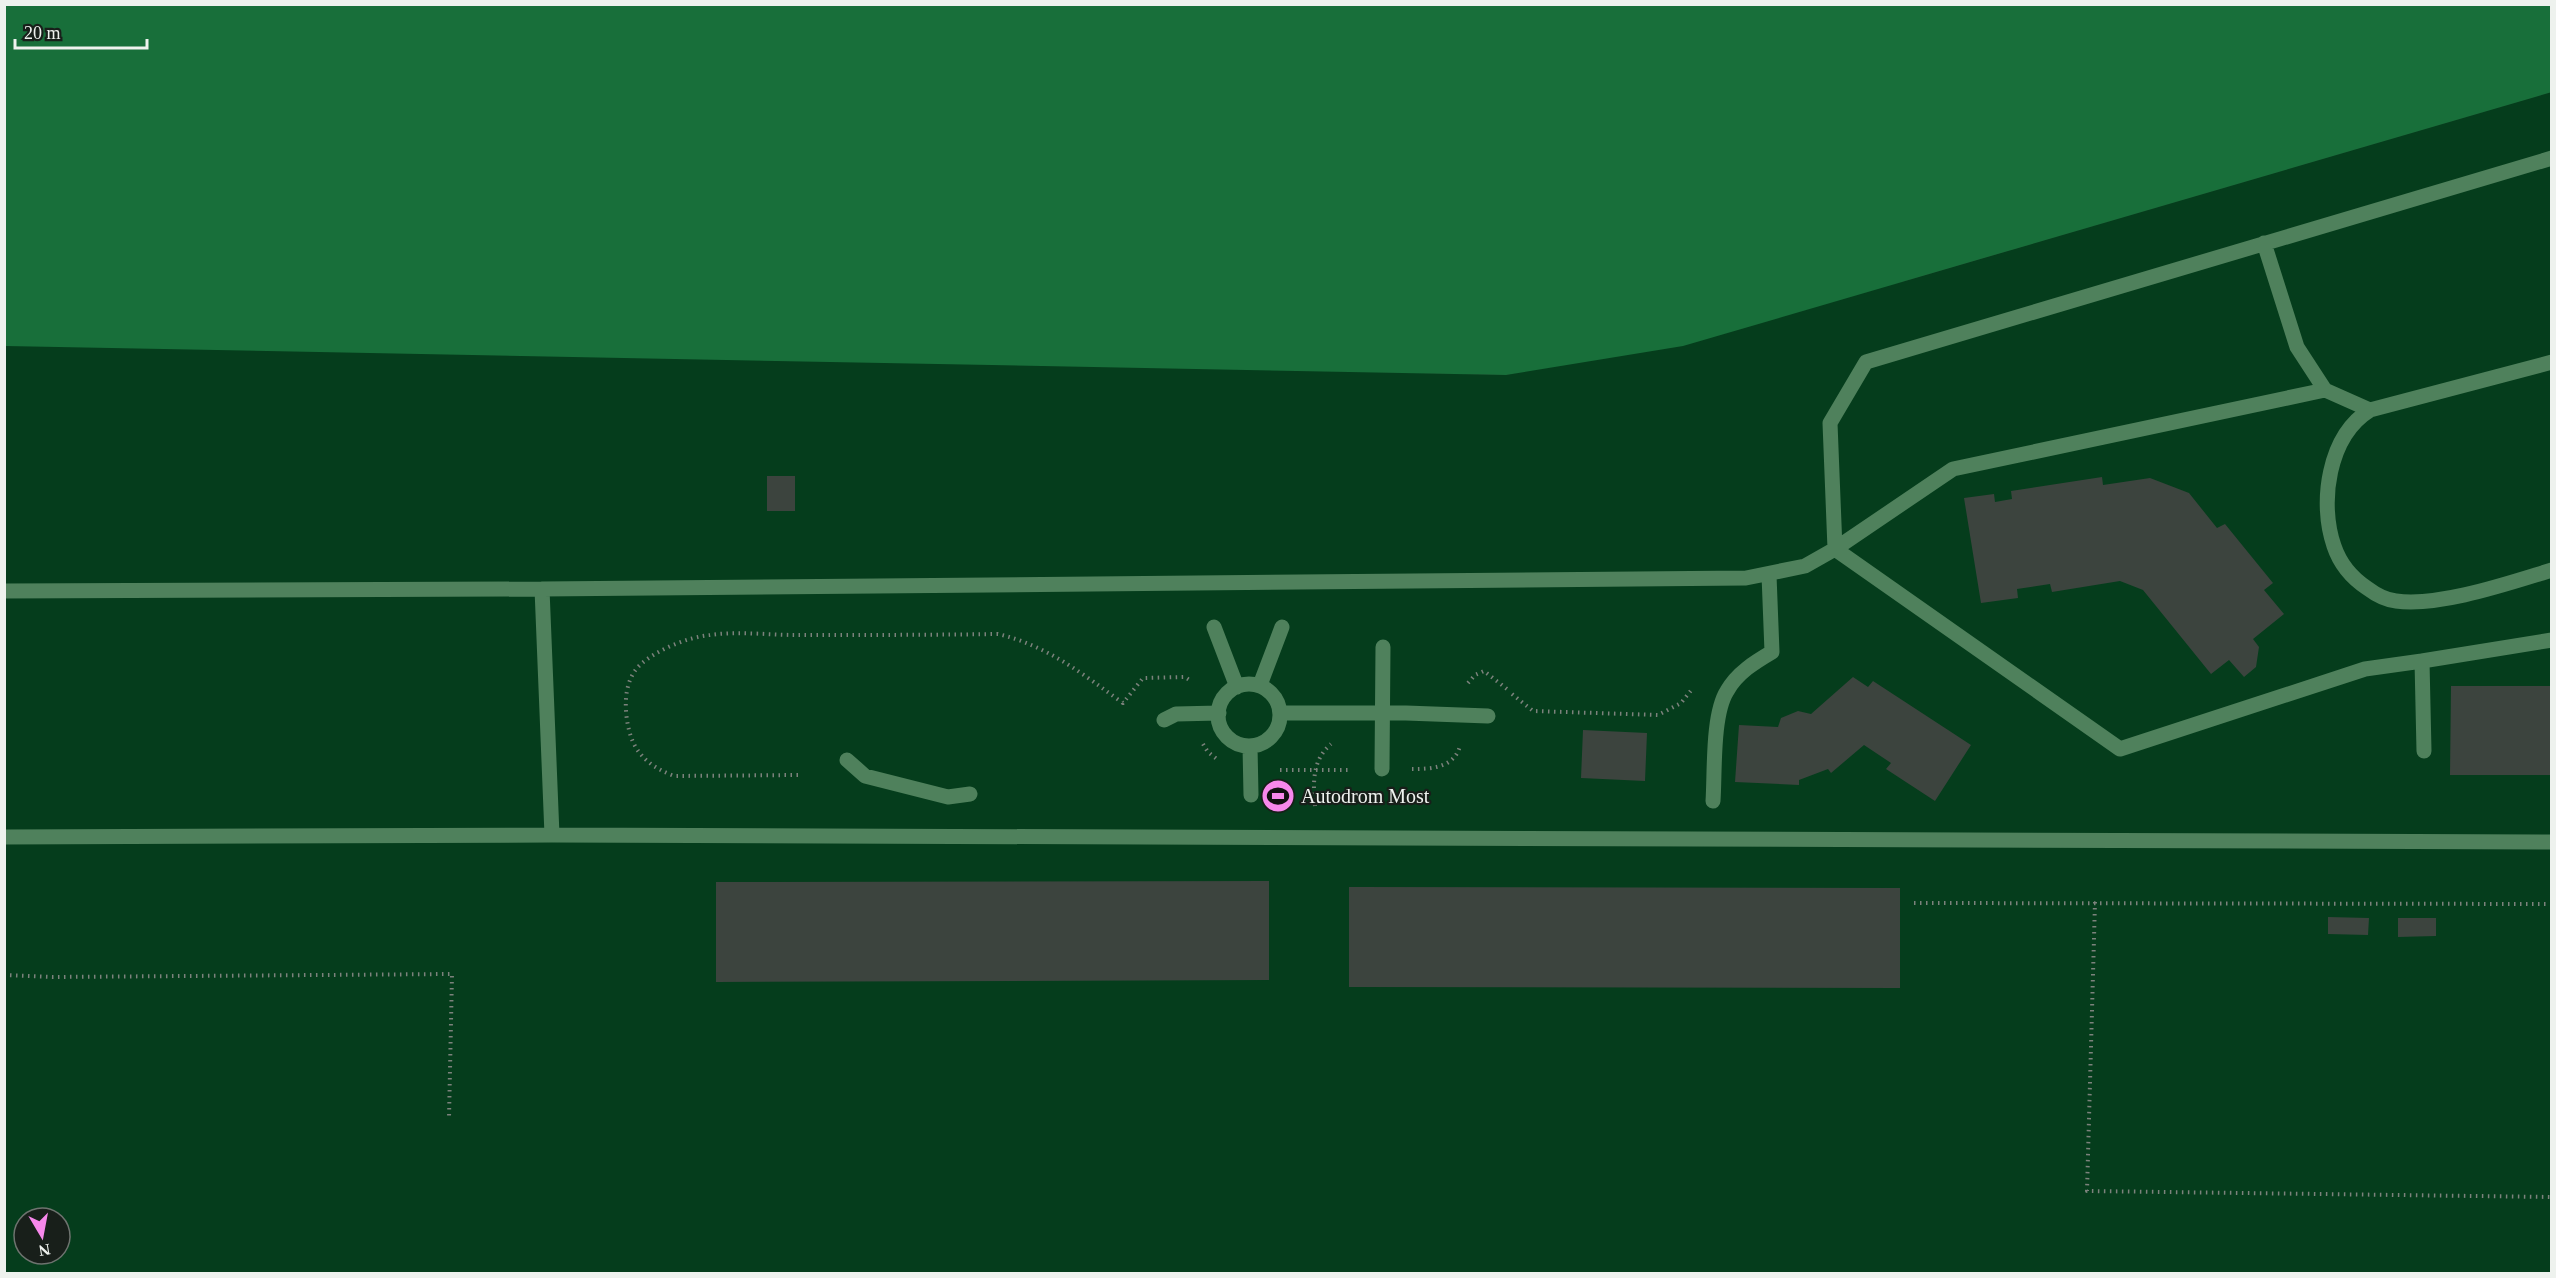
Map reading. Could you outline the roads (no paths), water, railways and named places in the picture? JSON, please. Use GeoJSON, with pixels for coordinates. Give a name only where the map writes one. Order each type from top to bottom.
{"type":"FeatureCollection","features":[{"type":"Feature","properties":{"kind":"street"},"geometry":{"type":"LineString","coordinates":[[1835,549],[1830,423],[1866,362],[2552,158]]}},
{"type":"Feature","properties":{"kind":"street"},"geometry":{"type":"LineString","coordinates":[[2264,243],[2297,346],[2325,390],[2370,410]]}},
{"type":"Feature","properties":{"kind":"street"},"geometry":{"type":"LineString","coordinates":[[2552,362],[2370,410],[2359,417],[2343,440],[2332,467],[2328,496],[2328,524],[2334,549],[2350,576],[2374,594],[2395,601],[2459,596],[2552,570]]}},
{"type":"Feature","properties":{"kind":"street"},"geometry":{"type":"LineString","coordinates":[[4,591],[542,589],[1746,578],[1805,566],[1835,549],[1953,469],[2325,390]]}},
{"type":"Feature","properties":{"kind":"street"},"geometry":{"type":"LineString","coordinates":[[1835,549],[2120,749],[2365,669],[2552,640]]}},
{"type":"Feature","properties":{"kind":"street"},"geometry":{"type":"LineString","coordinates":[[1713,801],[1718,714],[1726,691],[1747,667],[1772,651],[1769,575]]}},
{"type":"Feature","properties":{"kind":"street"},"geometry":{"type":"LineString","coordinates":[[542,589],[552,836]]}},
{"type":"Feature","properties":{"kind":"street"},"geometry":{"type":"LineString","coordinates":[[1214,627],[1237,687]]}},
{"type":"Feature","properties":{"kind":"street"},"geometry":{"type":"LineString","coordinates":[[1260,685],[1282,627]]}},
{"type":"Feature","properties":{"kind":"street"},"geometry":{"type":"LineString","coordinates":[[1382,769],[1383,647]]}},
{"type":"Feature","properties":{"kind":"street"},"geometry":{"type":"LineString","coordinates":[[2422,661],[2424,751]]}},
{"type":"Feature","properties":{"kind":"street"},"geometry":{"type":"LineString","coordinates":[[1250,683],[1260,685],[1276,698],[1281,713],[1278,727],[1272,737],[1264,742],[1250,746],[1234,743],[1221,727],[1218,713],[1223,698],[1237,687],[1250,683]]}},
{"type":"Feature","properties":{"kind":"street"},"geometry":{"type":"LineString","coordinates":[[1164,720],[1176,714],[1218,713]]}},
{"type":"Feature","properties":{"kind":"street"},"geometry":{"type":"LineString","coordinates":[[1281,713],[1488,716]]}},
{"type":"Feature","properties":{"kind":"street"},"geometry":{"type":"LineString","coordinates":[[1250,746],[1251,795]]}},
{"type":"Feature","properties":{"kind":"street"},"geometry":{"type":"LineString","coordinates":[[847,760],[865,776],[948,797],[970,794]]}},
{"type":"Feature","properties":{"kind":"street"},"geometry":{"type":"LineString","coordinates":[[4,837],[552,836],[2552,842]]}},
{"type":"Feature","properties":{"kind":"place","name":"Autodrom Most"},"geometry":{"type":"Point","coordinates":[1278,796]}}]}
